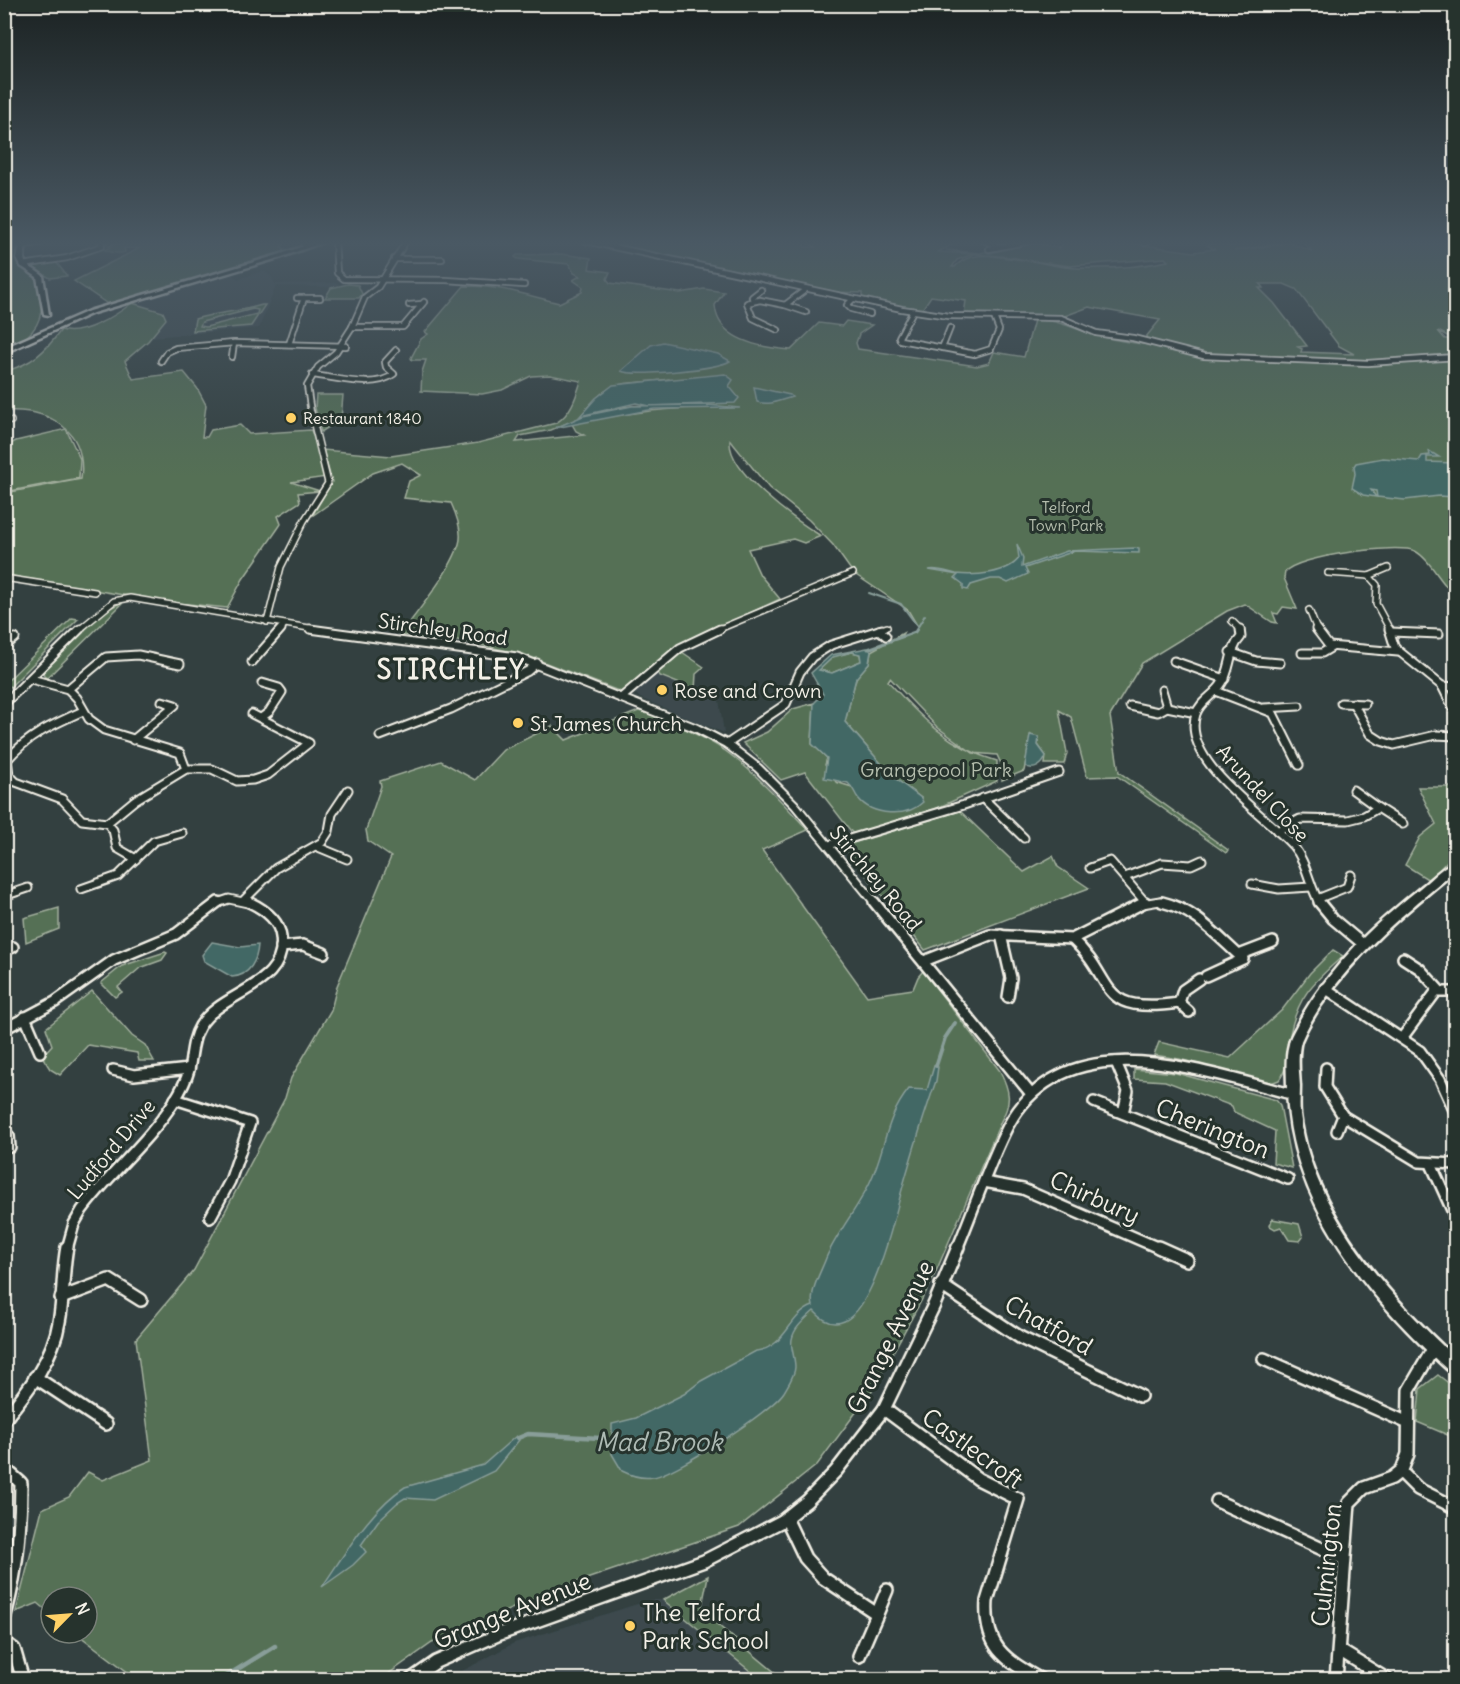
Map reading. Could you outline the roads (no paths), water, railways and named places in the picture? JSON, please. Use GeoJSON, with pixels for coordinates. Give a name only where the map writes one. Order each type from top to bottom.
{"type":"FeatureCollection","features":[{"type":"Feature","properties":{"kind":"street"},"geometry":{"type":"LineString","coordinates":[[36,336],[44,320]]}},
{"type":"Feature","properties":{"kind":"street"},"geometry":{"type":"LineString","coordinates":[[63,320],[67,321]]}},
{"type":"Feature","properties":{"kind":"street"},"geometry":{"type":"LineString","coordinates":[[4,351],[72,320]]}},
{"type":"Feature","properties":{"kind":"street"},"geometry":{"type":"LineString","coordinates":[[289,344],[295,320]]}},
{"type":"Feature","properties":{"kind":"street"},"geometry":{"type":"LineString","coordinates":[[267,622],[280,567],[303,521],[328,483],[308,403],[308,386],[312,375],[343,346],[355,320]]}},
{"type":"Feature","properties":{"kind":"street"},"geometry":{"type":"LineString","coordinates":[[352,327],[405,327],[411,320]]}},
{"type":"Feature","properties":{"kind":"street"},"geometry":{"type":"LineString","coordinates":[[756,320],[780,329],[773,335]]}},
{"type":"Feature","properties":{"kind":"street"},"geometry":{"type":"LineString","coordinates":[[908,320],[898,339],[906,343],[975,354],[991,349],[999,330],[995,320]]}},
{"type":"Feature","properties":{"kind":"street"},"geometry":{"type":"LineString","coordinates":[[1065,320],[1096,333],[1133,338],[1204,356],[1368,363],[1455,357]]}},
{"type":"Feature","properties":{"kind":"street"},"geometry":{"type":"LineString","coordinates":[[942,348],[950,328]]}},
{"type":"Feature","properties":{"kind":"street"},"geometry":{"type":"LineString","coordinates":[[153,362],[163,361],[166,353],[176,348],[234,342],[343,346]]}},
{"type":"Feature","properties":{"kind":"street"},"geometry":{"type":"LineString","coordinates":[[232,357],[234,342]]}},
{"type":"Feature","properties":{"kind":"street"},"geometry":{"type":"LineString","coordinates":[[312,375],[359,380],[389,379],[394,374],[384,364],[394,353],[384,353]]}},
{"type":"Feature","properties":{"kind":"street"},"geometry":{"type":"LineString","coordinates":[[1328,573],[1369,576],[1388,568]]}},
{"type":"Feature","properties":{"kind":"street"},"geometry":{"type":"LineString","coordinates":[[621,698],[680,648],[738,619],[853,573]]}},
{"type":"Feature","properties":{"kind":"street"},"geometry":{"type":"LineString","coordinates":[[1369,576],[1376,583],[1376,604],[1391,632],[1398,652]]}},
{"type":"Feature","properties":{"kind":"street"},"geometry":{"type":"LineString","coordinates":[[4,578],[95,592]]}},
{"type":"Feature","properties":{"kind":"street"},"geometry":{"type":"LineString","coordinates":[[4,586],[12,579]]}},
{"type":"Feature","properties":{"kind":"street","name":"Stirchley Road"},"geometry":{"type":"LineString","coordinates":[[4,704],[95,614],[106,605],[123,598],[172,604],[284,625],[467,648],[537,663],[696,728],[727,744],[765,775],[829,845],[1031,1094]]}},
{"type":"Feature","properties":{"kind":"street"},"geometry":{"type":"LineString","coordinates":[[1309,610],[1324,642],[1332,646],[1398,652],[1442,686],[1455,714]]}},
{"type":"Feature","properties":{"kind":"street"},"geometry":{"type":"LineString","coordinates":[[1130,706],[1158,712],[1167,707],[1196,712],[1225,678],[1232,645],[1241,637],[1242,631],[1232,621]]}},
{"type":"Feature","properties":{"kind":"street"},"geometry":{"type":"LineString","coordinates":[[252,662],[284,625]]}},
{"type":"Feature","properties":{"kind":"street"},"geometry":{"type":"LineString","coordinates":[[727,744],[786,704],[800,672],[812,657],[831,645],[888,627]]}},
{"type":"Feature","properties":{"kind":"street"},"geometry":{"type":"LineString","coordinates":[[879,630],[886,636]]}},
{"type":"Feature","properties":{"kind":"street"},"geometry":{"type":"LineString","coordinates":[[1391,632],[1439,634]]}},
{"type":"Feature","properties":{"kind":"street"},"geometry":{"type":"LineString","coordinates":[[4,647],[15,638]]}},
{"type":"Feature","properties":{"kind":"street"},"geometry":{"type":"LineString","coordinates":[[1302,653],[1322,653],[1332,646]]}},
{"type":"Feature","properties":{"kind":"street"},"geometry":{"type":"LineString","coordinates":[[1230,652],[1256,661],[1280,663]]}},
{"type":"Feature","properties":{"kind":"street"},"geometry":{"type":"LineString","coordinates":[[68,689],[81,681],[97,661],[117,654],[180,664]]}},
{"type":"Feature","properties":{"kind":"street"},"geometry":{"type":"LineString","coordinates":[[1174,661],[1225,678]]}},
{"type":"Feature","properties":{"kind":"street"},"geometry":{"type":"LineString","coordinates":[[380,736],[451,709],[528,671],[537,663]]}},
{"type":"Feature","properties":{"kind":"street"},"geometry":{"type":"LineString","coordinates":[[31,679],[56,683],[68,689],[77,699],[86,718],[98,726],[133,740],[180,753],[185,761],[186,769]]}},
{"type":"Feature","properties":{"kind":"street"},"geometry":{"type":"LineString","coordinates":[[261,718],[273,707],[282,692],[279,688],[262,683]]}},
{"type":"Feature","properties":{"kind":"street"},"geometry":{"type":"LineString","coordinates":[[1442,686],[1455,687]]}},
{"type":"Feature","properties":{"kind":"street"},"geometry":{"type":"LineString","coordinates":[[1162,690],[1167,707]]}},
{"type":"Feature","properties":{"kind":"street"},"geometry":{"type":"LineString","coordinates":[[1216,691],[1264,708],[1278,719],[1299,765]]}},
{"type":"Feature","properties":{"kind":"street"},"geometry":{"type":"LineString","coordinates":[[133,740],[175,705],[162,701]]}},
{"type":"Feature","properties":{"kind":"street"},"geometry":{"type":"LineString","coordinates":[[1341,702],[1365,704]]}},
{"type":"Feature","properties":{"kind":"street"},"geometry":{"type":"LineString","coordinates":[[1353,703],[1370,734],[1381,741],[1394,745],[1436,735],[1455,736]]}},
{"type":"Feature","properties":{"kind":"street"},"geometry":{"type":"LineString","coordinates":[[1264,708],[1299,706]]}},
{"type":"Feature","properties":{"kind":"street"},"geometry":{"type":"LineString","coordinates":[[83,711],[31,735],[18,746],[8,760],[9,775],[16,782],[62,799],[82,819],[107,823],[113,830],[117,848],[136,859]]}},
{"type":"Feature","properties":{"kind":"street","name":"Arundel Close"},"geometry":{"type":"LineString","coordinates":[[1196,712],[1195,732],[1209,763],[1230,788],[1297,851],[1317,899],[1338,925],[1364,945]]}},
{"type":"Feature","properties":{"kind":"street"},"geometry":{"type":"LineString","coordinates":[[107,823],[135,800],[160,787],[186,769],[212,769],[237,781],[253,780],[268,775],[309,743],[252,714]]}},
{"type":"Feature","properties":{"kind":"street"},"geometry":{"type":"LineString","coordinates":[[829,845],[1059,772]]}},
{"type":"Feature","properties":{"kind":"street"},"geometry":{"type":"LineString","coordinates":[[244,900],[276,868],[318,846],[329,831],[332,814],[348,790]]}},
{"type":"Feature","properties":{"kind":"street"},"geometry":{"type":"LineString","coordinates":[[1353,790],[1403,824]]}},
{"type":"Feature","properties":{"kind":"street"},"geometry":{"type":"LineString","coordinates":[[983,798],[1024,838]]}},
{"type":"Feature","properties":{"kind":"street"},"geometry":{"type":"LineString","coordinates":[[1277,831],[1300,819],[1348,820],[1364,816],[1378,808]]}},
{"type":"Feature","properties":{"kind":"street"},"geometry":{"type":"LineString","coordinates":[[81,889],[118,876],[154,841],[182,833]]}},
{"type":"Feature","properties":{"kind":"street"},"geometry":{"type":"LineString","coordinates":[[318,846],[347,860]]}},
{"type":"Feature","properties":{"kind":"street"},"geometry":{"type":"LineString","coordinates":[[1125,877],[1162,863],[1191,865],[1202,860]]}},
{"type":"Feature","properties":{"kind":"street"},"geometry":{"type":"LineString","coordinates":[[1090,868],[1110,861],[1145,902]]}},
{"type":"Feature","properties":{"kind":"street"},"geometry":{"type":"LineString","coordinates":[[1455,865],[1364,945],[1325,988],[1296,1039],[1291,1094],[1299,1139],[1313,1182],[1351,1252],[1383,1295],[1433,1349],[1455,1368]]}},
{"type":"Feature","properties":{"kind":"street"},"geometry":{"type":"LineString","coordinates":[[1317,899],[1347,887],[1350,875]]}},
{"type":"Feature","properties":{"kind":"street"},"geometry":{"type":"LineString","coordinates":[[1252,884],[1279,889],[1311,887]]}},
{"type":"Feature","properties":{"kind":"street"},"geometry":{"type":"LineString","coordinates":[[4,896],[28,888]]}},
{"type":"Feature","properties":{"kind":"street"},"geometry":{"type":"LineString","coordinates":[[4,1029],[45,1008],[125,955],[178,933],[218,902],[244,900],[266,911],[278,924],[280,947],[303,945],[324,953]]}},
{"type":"Feature","properties":{"kind":"street"},"geometry":{"type":"LineString","coordinates":[[924,961],[974,940],[1001,935],[1053,940],[1071,939],[1145,902],[1177,904],[1241,957]]}},
{"type":"Feature","properties":{"kind":"street"},"geometry":{"type":"LineString","coordinates":[[1001,935],[1011,978],[1008,997]]}},
{"type":"Feature","properties":{"kind":"street"},"geometry":{"type":"LineString","coordinates":[[1071,939],[1093,960],[1105,986],[1123,1001],[1131,1004],[1179,1003],[1190,1012]]}},
{"type":"Feature","properties":{"kind":"street"},"geometry":{"type":"LineString","coordinates":[[1179,1003],[1183,990],[1203,977],[1273,942]]}},
{"type":"Feature","properties":{"kind":"street","name":"Ludford Drive"},"geometry":{"type":"LineString","coordinates":[[4,1420],[46,1359],[59,1326],[66,1245],[73,1226],[104,1184],[159,1123],[175,1099],[184,1084],[189,1069],[199,1026],[220,1003],[268,975],[279,960],[280,947]]}},
{"type":"Feature","properties":{"kind":"street"},"geometry":{"type":"LineString","coordinates":[[1403,958],[1420,969],[1440,990]]}},
{"type":"Feature","properties":{"kind":"street"},"geometry":{"type":"LineString","coordinates":[[1325,988],[1402,1038],[1427,1060],[1440,1079],[1455,1114]]}},
{"type":"Feature","properties":{"kind":"street"},"geometry":{"type":"LineString","coordinates":[[1402,1038],[1433,994],[1440,990],[1455,992]]}},
{"type":"Feature","properties":{"kind":"street"},"geometry":{"type":"LineString","coordinates":[[25,1017],[40,1052]]}},
{"type":"Feature","properties":{"kind":"street"},"geometry":{"type":"LineString","coordinates":[[1116,1062],[1128,1091],[1123,1113]]}},
{"type":"Feature","properties":{"kind":"street","name":"Grange Avenue"},"geometry":{"type":"LineString","coordinates":[[410,1680],[436,1662],[500,1634],[704,1561],[786,1518],[836,1471],[884,1409],[941,1285],[1009,1125],[1041,1084],[1062,1072],[1096,1064],[1116,1062],[1173,1064],[1291,1094]]}},
{"type":"Feature","properties":{"kind":"street"},"geometry":{"type":"LineString","coordinates":[[1326,1068],[1322,1079],[1343,1116],[1410,1158],[1431,1164],[1455,1164]]}},
{"type":"Feature","properties":{"kind":"street"},"geometry":{"type":"LineString","coordinates":[[113,1070],[134,1075],[189,1069]]}},
{"type":"Feature","properties":{"kind":"street"},"geometry":{"type":"LineString","coordinates":[[175,1099],[192,1101],[237,1120],[250,1123],[230,1181],[210,1218]]}},
{"type":"Feature","properties":{"kind":"street","name":"Cherington"},"geometry":{"type":"LineString","coordinates":[[1094,1102],[1288,1179]]}},
{"type":"Feature","properties":{"kind":"street"},"geometry":{"type":"LineString","coordinates":[[1336,1131],[1343,1116]]}},
{"type":"Feature","properties":{"kind":"street"},"geometry":{"type":"LineString","coordinates":[[8,1140],[15,1128]]}},
{"type":"Feature","properties":{"kind":"street"},"geometry":{"type":"LineString","coordinates":[[1431,1164],[1455,1219]]}},
{"type":"Feature","properties":{"kind":"street","name":"Chirbury"},"geometry":{"type":"LineString","coordinates":[[984,1182],[1023,1189],[1187,1260]]}},
{"type":"Feature","properties":{"kind":"street"},"geometry":{"type":"LineString","coordinates":[[61,1298],[109,1280],[141,1300]]}},
{"type":"Feature","properties":{"kind":"street","name":"Chatford"},"geometry":{"type":"LineString","coordinates":[[941,1285],[1021,1338],[1140,1396]]}},
{"type":"Feature","properties":{"kind":"street"},"geometry":{"type":"LineString","coordinates":[[1433,1349],[1411,1383],[1406,1422],[1408,1455],[1401,1472],[1418,1489],[1455,1508]]}},
{"type":"Feature","properties":{"kind":"street"},"geometry":{"type":"LineString","coordinates":[[1264,1359],[1406,1422]]}},
{"type":"Feature","properties":{"kind":"street"},"geometry":{"type":"LineString","coordinates":[[35,1377],[106,1424]]}},
{"type":"Feature","properties":{"kind":"street","name":"Castlecroft"},"geometry":{"type":"LineString","coordinates":[[884,1409],[978,1479],[1018,1499],[987,1601],[985,1618],[991,1644],[1006,1660],[1041,1680]]}},
{"type":"Feature","properties":{"kind":"street"},"geometry":{"type":"LineString","coordinates":[[4,1468],[21,1483],[22,1525],[17,1573],[4,1619]]}},
{"type":"Feature","properties":{"kind":"street","name":"Culmington"},"geometry":{"type":"LineString","coordinates":[[1336,1680],[1349,1503],[1358,1490],[1368,1483],[1388,1479],[1401,1472]]}},
{"type":"Feature","properties":{"kind":"street"},"geometry":{"type":"LineString","coordinates":[[1217,1501],[1344,1559]]}},
{"type":"Feature","properties":{"kind":"street"},"geometry":{"type":"LineString","coordinates":[[786,1518],[805,1558],[823,1578],[876,1614]]}},
{"type":"Feature","properties":{"kind":"street"},"geometry":{"type":"LineString","coordinates":[[860,1656],[887,1590]]}},
{"type":"Feature","properties":{"kind":"street"},"geometry":{"type":"LineString","coordinates":[[4,1642],[14,1649],[23,1680]]}},
{"type":"Feature","properties":{"kind":"street"},"geometry":{"type":"LineString","coordinates":[[1339,1650],[1388,1680]]}},
{"type":"Feature","properties":{"kind":"water"},"geometry":{"type":"Polygon","coordinates":[[[663,342],[718,354],[730,361],[709,367],[676,371],[629,373],[621,371],[651,345],[663,342]]]}},
{"type":"Feature","properties":{"kind":"water"},"geometry":{"type":"Polygon","coordinates":[[[725,374],[733,380],[729,386],[739,398],[735,403],[650,406],[636,403],[580,416],[596,398],[613,385],[725,374]]]}},
{"type":"Feature","properties":{"kind":"water"},"geometry":{"type":"Polygon","coordinates":[[[754,387],[792,397],[771,403],[757,402],[754,387]]]}},
{"type":"Feature","properties":{"kind":"water"},"geometry":{"type":"Polygon","coordinates":[[[707,405],[740,408],[654,409],[555,428],[583,416],[632,406],[707,405]]]}},
{"type":"Feature","properties":{"kind":"water"},"geometry":{"type":"Polygon","coordinates":[[[1429,451],[1439,457],[1427,457],[1427,462],[1455,463],[1455,497],[1439,496],[1405,500],[1377,497],[1376,491],[1371,490],[1376,497],[1363,495],[1352,488],[1356,463],[1383,458],[1419,461],[1422,456],[1430,455],[1429,451]]]}},
{"type":"Feature","properties":{"kind":"water"},"geometry":{"type":"Polygon","coordinates":[[[1017,544],[1023,558],[1022,567],[1067,551],[1135,548],[1139,549],[1139,553],[1075,551],[1025,568],[1028,574],[1008,583],[1000,579],[991,579],[971,585],[968,590],[963,589],[963,584],[955,578],[958,575],[929,570],[963,575],[999,571],[1007,568],[1019,558],[1017,544]]]}},
{"type":"Feature","properties":{"kind":"water"},"geometry":{"type":"Polygon","coordinates":[[[867,648],[871,651],[869,663],[856,678],[845,722],[892,776],[921,798],[923,802],[916,807],[899,813],[880,811],[864,804],[848,783],[824,778],[827,758],[812,744],[814,703],[823,694],[811,673],[831,655],[867,648]],[[852,652],[833,657],[819,670],[832,673],[861,661],[860,654],[852,652]]]}},
{"type":"Feature","properties":{"kind":"water"},"geometry":{"type":"Polygon","coordinates":[[[1030,735],[1039,737],[1038,745],[1046,756],[1043,762],[1035,768],[1025,766],[1030,735]]]}},
{"type":"Feature","properties":{"kind":"water"},"geometry":{"type":"Polygon","coordinates":[[[212,942],[240,947],[258,945],[256,956],[244,974],[232,977],[204,961],[202,955],[212,942]]]}},
{"type":"Feature","properties":{"kind":"water","name":"Mad Brook"},"geometry":{"type":"Polygon","coordinates":[[[934,1066],[938,1067],[936,1081],[885,1252],[875,1279],[862,1303],[848,1319],[832,1323],[814,1311],[801,1323],[795,1331],[792,1342],[794,1373],[784,1392],[762,1413],[701,1454],[664,1473],[644,1478],[622,1471],[612,1454],[612,1424],[636,1418],[684,1394],[701,1381],[756,1351],[766,1349],[781,1338],[798,1316],[813,1306],[814,1288],[819,1275],[831,1248],[870,1182],[895,1112],[909,1089],[927,1090],[934,1066]]]}},
{"type":"Feature","properties":{"kind":"water"},"geometry":{"type":"Polygon","coordinates":[[[516,1436],[519,1440],[494,1471],[433,1500],[405,1498],[397,1503],[378,1521],[361,1545],[366,1552],[353,1565],[322,1587],[359,1532],[393,1496],[405,1487],[483,1465],[516,1436]]]}},
{"type":"Feature","properties":{"kind":"waterway"},"geometry":{"type":"LineString","coordinates":[[869,593],[901,604],[918,627]]}},
{"type":"Feature","properties":{"kind":"waterway"},"geometry":{"type":"LineString","coordinates":[[918,627],[925,615]]}},
{"type":"Feature","properties":{"kind":"waterway"},"geometry":{"type":"LineString","coordinates":[[868,649],[915,632],[917,629]]}},
{"type":"Feature","properties":{"kind":"waterway"},"geometry":{"type":"LineString","coordinates":[[936,1066],[945,1038],[955,1023]]}},
{"type":"Feature","properties":{"kind":"waterway"},"geometry":{"type":"LineString","coordinates":[[518,1438],[528,1434],[600,1438]]}},
{"type":"Feature","properties":{"kind":"waterway"},"geometry":{"type":"LineString","coordinates":[[220,1680],[275,1646]]}},
{"type":"Feature","properties":{"kind":"place","name":"Restaurant 1840"},"geometry":{"type":"Point","coordinates":[291,418]}},
{"type":"Feature","properties":{"kind":"place","name":"Rose and Crown"},"geometry":{"type":"Point","coordinates":[662,690]}},
{"type":"Feature","properties":{"kind":"place","name":"St James Church"},"geometry":{"type":"Point","coordinates":[518,723]}},
{"type":"Feature","properties":{"kind":"place","name":"The Telford Park School"},"geometry":{"type":"Point","coordinates":[630,1626]}},
{"type":"Feature","properties":{"kind":"district","name":"STIRCHLEY"},"geometry":{"type":"Point","coordinates":[451,669]}},
{"type":"Feature","properties":{"kind":"park label","name":"Telford Town Park"},"geometry":{"type":"Point","coordinates":[1066,516]}},
{"type":"Feature","properties":{"kind":"park label","name":"Grangepool Park"},"geometry":{"type":"Point","coordinates":[936,769]}}]}
